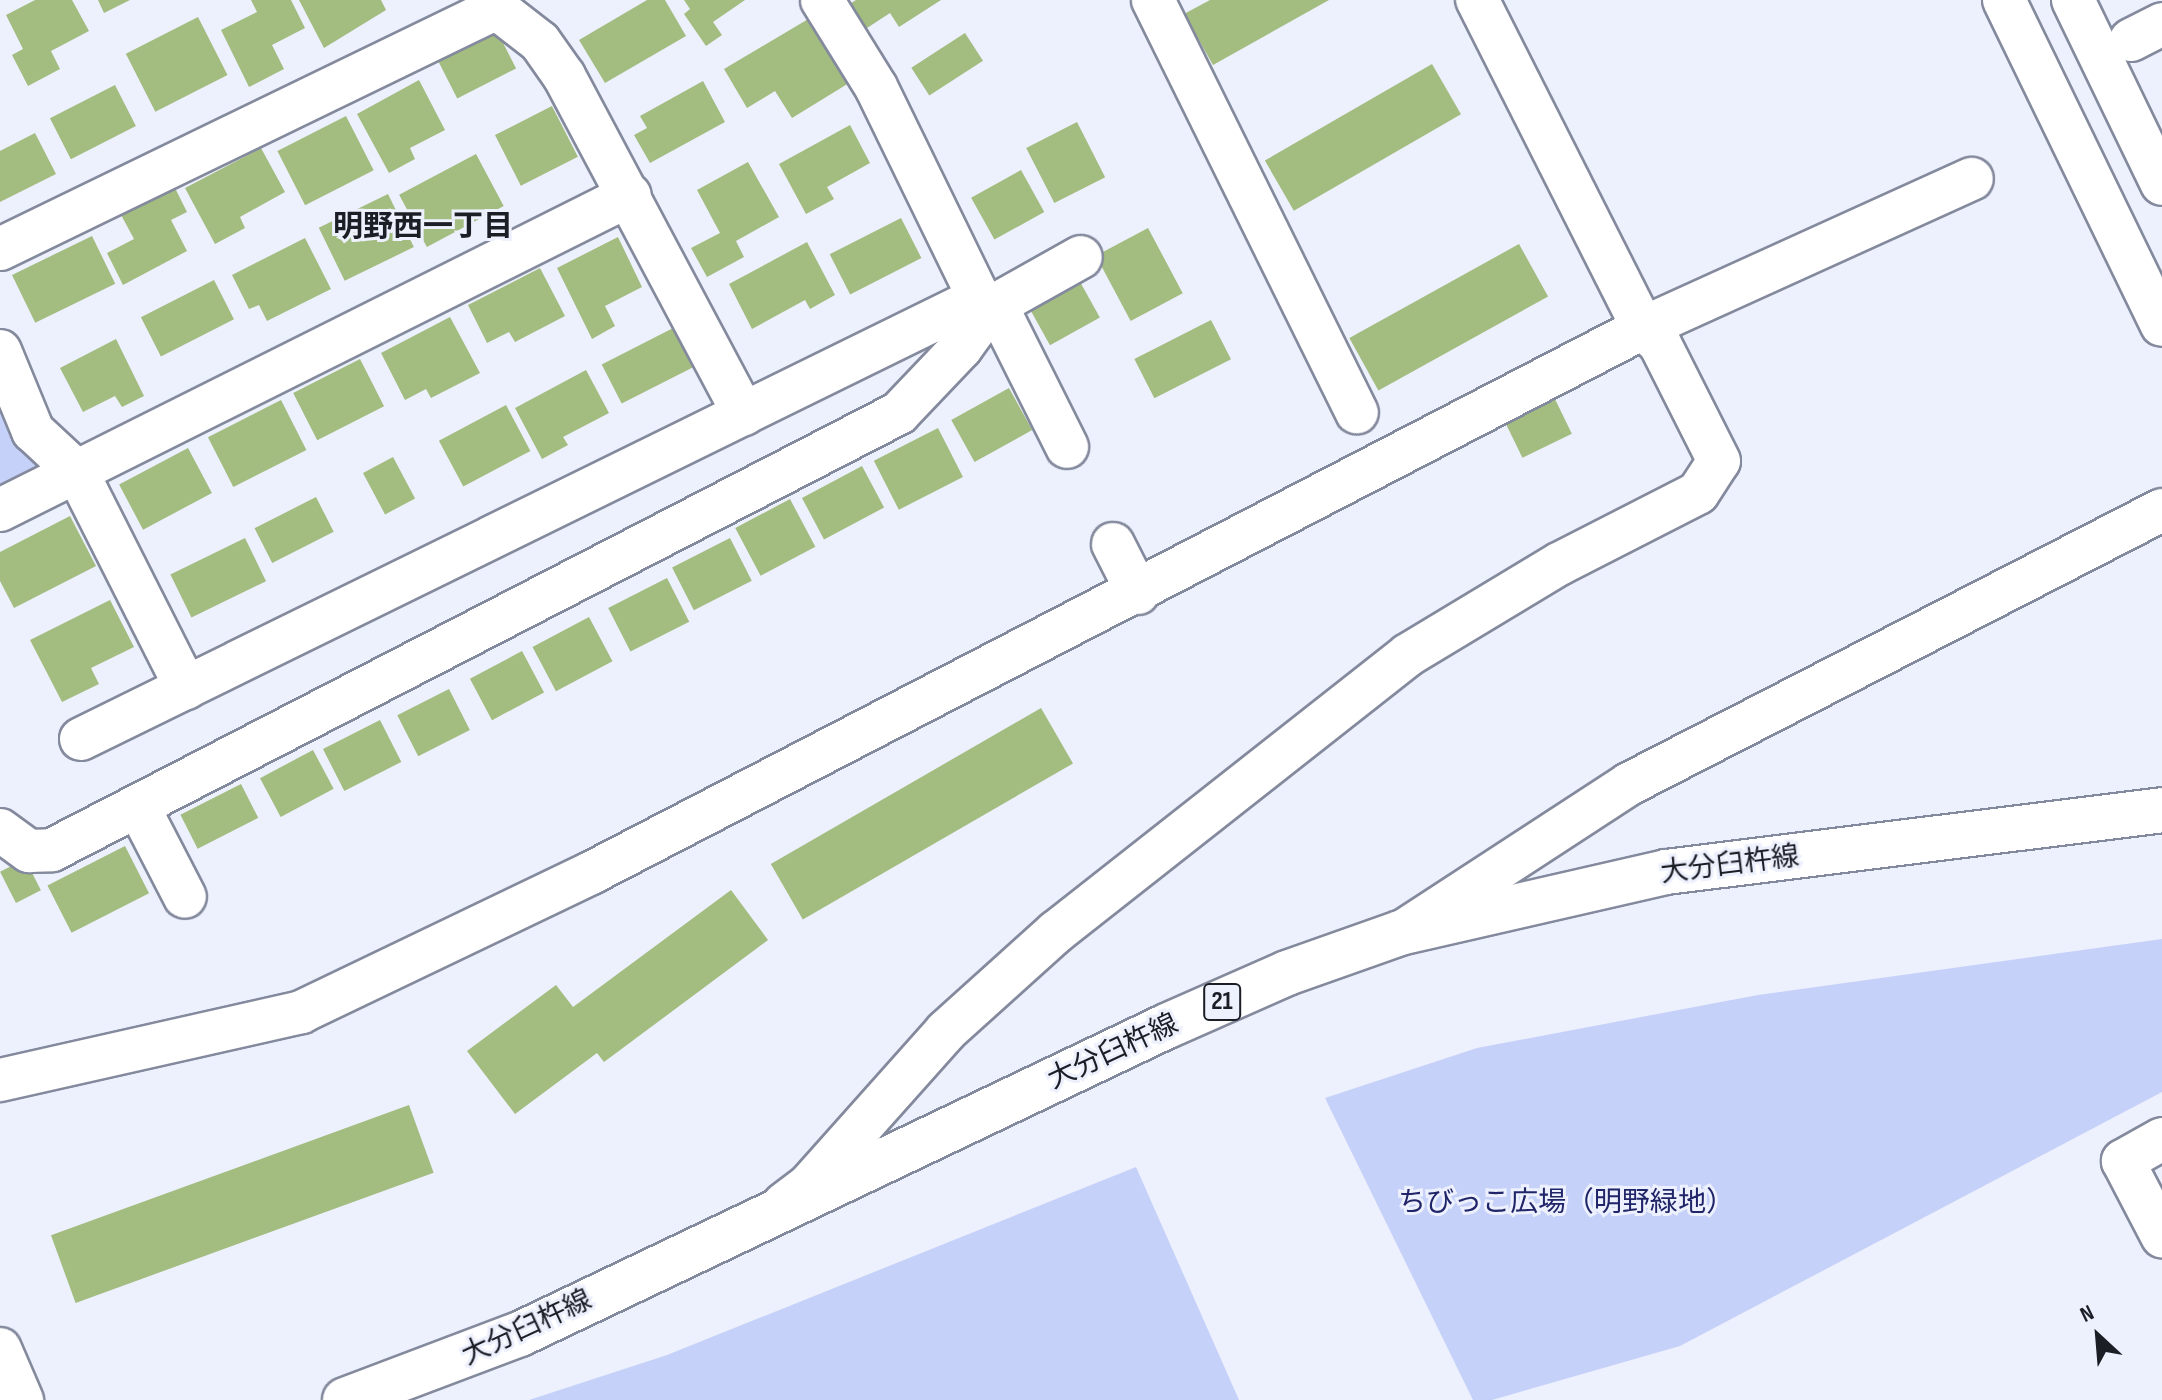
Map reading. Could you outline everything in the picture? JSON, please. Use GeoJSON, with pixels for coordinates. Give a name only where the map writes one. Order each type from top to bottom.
{"type":"FeatureCollection","features":[{"type":"Feature","properties":{"kind":"main road","name":"大分臼杵線"},"geometry":{"type":"LineString","coordinates":[[345,1400],[520,1334],[1181,1020],[1287,973],[1400,933],[1666,872],[2162,810]]}},
{"type":"Feature","properties":{"kind":"street"},"geometry":{"type":"LineString","coordinates":[[822,0],[876,87],[984,303],[1003,319],[1067,447]]}},
{"type":"Feature","properties":{"kind":"street"},"geometry":{"type":"LineString","coordinates":[[1153,0],[1357,412]]}},
{"type":"Feature","properties":{"kind":"street"},"geometry":{"type":"LineString","coordinates":[[773,1212],[809,1185],[946,1031],[1056,932],[1408,655],[1559,564],[1698,493],[1719,461],[1660,344],[1643,328],[1477,0]]}},
{"type":"Feature","properties":{"kind":"street"},"geometry":{"type":"LineString","coordinates":[[2004,0],[2162,325]]}},
{"type":"Feature","properties":{"kind":"street"},"geometry":{"type":"LineString","coordinates":[[2073,0],[2162,184]]}},
{"type":"Feature","properties":{"kind":"street"},"geometry":{"type":"LineString","coordinates":[[0,249],[492,3],[540,42],[564,76],[744,414]]}},
{"type":"Feature","properties":{"kind":"street"},"geometry":{"type":"LineString","coordinates":[[0,1080],[301,1012],[605,866],[1138,593],[1643,328],[1972,179]]}},
{"type":"Feature","properties":{"kind":"street"},"geometry":{"type":"LineString","coordinates":[[0,510],[630,195]]}},
{"type":"Feature","properties":{"kind":"street"},"geometry":{"type":"LineString","coordinates":[[81,739],[744,414],[1081,257]]}},
{"type":"Feature","properties":{"kind":"street"},"geometry":{"type":"LineString","coordinates":[[0,830],[29,851],[52,850],[899,413],[961,348],[984,303]]}},
{"type":"Feature","properties":{"kind":"street"},"geometry":{"type":"LineString","coordinates":[[0,351],[16,436],[77,472],[186,688]]}},
{"type":"Feature","properties":{"kind":"street"},"geometry":{"type":"LineString","coordinates":[[1400,933],[1629,784],[2162,510]]}},
{"type":"Feature","properties":{"kind":"street"},"geometry":{"type":"LineString","coordinates":[[1113,544],[1138,593]]}},
{"type":"Feature","properties":{"kind":"street"},"geometry":{"type":"LineString","coordinates":[[138,806],[185,897]]}},
{"type":"Feature","properties":{"kind":"street"},"geometry":{"type":"LineString","coordinates":[[2162,1139],[2123,1161],[2162,1236]]}},
{"type":"Feature","properties":{"kind":"street"},"geometry":{"type":"LineString","coordinates":[[0,1349],[22,1400]]}},
{"type":"Feature","properties":{"kind":"green space"},"geometry":{"type":"Polygon","coordinates":[[[0,366],[40,458],[39,469],[0,495],[0,366]]]}},
{"type":"Feature","properties":{"kind":"green space","name":"ちびっこ広場（明野緑地）"},"geometry":{"type":"Polygon","coordinates":[[[2162,939],[2162,1092],[1680,1346],[1492,1400],[1473,1400],[1325,1098],[1477,1048],[1758,995],[2162,939]]]}},
{"type":"Feature","properties":{"kind":"green space"},"geometry":{"type":"Polygon","coordinates":[[[1136,1167],[1239,1400],[529,1400],[667,1355],[1136,1167]]]}},
{"type":"Feature","properties":{"kind":"building"},"geometry":{"type":"Polygon","coordinates":[[[35,0],[72,0],[89,31],[51,51],[60,69],[28,86],[12,55],[23,49],[6,15],[35,0]]]}},
{"type":"Feature","properties":{"kind":"building"},"geometry":{"type":"Polygon","coordinates":[[[98,0],[130,0],[104,13],[98,0]]]}},
{"type":"Feature","properties":{"kind":"building"},"geometry":{"type":"Polygon","coordinates":[[[251,0],[291,0],[305,28],[272,45],[284,69],[249,87],[221,30],[257,12],[251,0]]]}},
{"type":"Feature","properties":{"kind":"building"},"geometry":{"type":"Polygon","coordinates":[[[299,0],[381,0],[386,10],[324,48],[299,0]]]}},
{"type":"Feature","properties":{"kind":"building"},"geometry":{"type":"Polygon","coordinates":[[[647,0],[665,0],[686,36],[605,83],[579,40],[647,0]]]}},
{"type":"Feature","properties":{"kind":"building"},"geometry":{"type":"Polygon","coordinates":[[[684,0],[745,0],[713,22],[722,35],[706,46],[684,14],[690,9],[684,0]]]}},
{"type":"Feature","properties":{"kind":"building"},"geometry":{"type":"Polygon","coordinates":[[[856,0],[941,0],[899,27],[890,13],[864,30],[848,5],[856,0]]]}},
{"type":"Feature","properties":{"kind":"building"},"geometry":{"type":"Polygon","coordinates":[[[1210,0],[1329,0],[1213,65],[1184,14],[1210,0]]]}},
{"type":"Feature","properties":{"kind":"building"},"geometry":{"type":"Polygon","coordinates":[[[198,17],[228,75],[155,112],[126,54],[198,17]]]}},
{"type":"Feature","properties":{"kind":"building"},"geometry":{"type":"Polygon","coordinates":[[[810,18],[849,83],[792,118],[775,91],[747,108],[724,69],[810,18]]]}},
{"type":"Feature","properties":{"kind":"building"},"geometry":{"type":"Polygon","coordinates":[[[497,31],[516,68],[457,98],[438,61],[497,31]]]}},
{"type":"Feature","properties":{"kind":"building"},"geometry":{"type":"Polygon","coordinates":[[[965,33],[983,61],[929,96],[911,68],[965,33]]]}},
{"type":"Feature","properties":{"kind":"building"},"geometry":{"type":"Polygon","coordinates":[[[1432,64],[1461,114],[1294,211],[1265,160],[1432,64]]]}},
{"type":"Feature","properties":{"kind":"building"},"geometry":{"type":"Polygon","coordinates":[[[419,80],[445,130],[410,148],[415,159],[389,173],[357,114],[419,80]]]}},
{"type":"Feature","properties":{"kind":"building"},"geometry":{"type":"Polygon","coordinates":[[[703,81],[725,122],[650,163],[634,135],[647,128],[640,116],[703,81]]]}},
{"type":"Feature","properties":{"kind":"building"},"geometry":{"type":"Polygon","coordinates":[[[115,85],[136,126],[71,159],[50,118],[115,85]]]}},
{"type":"Feature","properties":{"kind":"building"},"geometry":{"type":"Polygon","coordinates":[[[552,106],[578,157],[521,186],[495,135],[552,106]]]}},
{"type":"Feature","properties":{"kind":"building"},"geometry":{"type":"Polygon","coordinates":[[[346,116],[374,170],[305,205],[277,151],[346,116]]]}},
{"type":"Feature","properties":{"kind":"building"},"geometry":{"type":"Polygon","coordinates":[[[1077,122],[1105,177],[1054,203],[1026,148],[1077,122]]]}},
{"type":"Feature","properties":{"kind":"building"},"geometry":{"type":"Polygon","coordinates":[[[850,125],[870,163],[827,187],[834,199],[806,214],[779,164],[850,125]]]}},
{"type":"Feature","properties":{"kind":"building"},"geometry":{"type":"Polygon","coordinates":[[[35,133],[56,174],[0,202],[0,151],[35,133]]]}},
{"type":"Feature","properties":{"kind":"building"},"geometry":{"type":"Polygon","coordinates":[[[261,148],[285,192],[240,217],[245,228],[215,244],[185,188],[261,148]]]}},
{"type":"Feature","properties":{"kind":"building"},"geometry":{"type":"Polygon","coordinates":[[[476,154],[504,206],[427,247],[399,195],[476,154]]]}},
{"type":"Feature","properties":{"kind":"building"},"geometry":{"type":"Polygon","coordinates":[[[748,162],[779,217],[736,241],[744,257],[707,277],[691,248],[720,233],[697,190],[748,162]]]}},
{"type":"Feature","properties":{"kind":"building"},"geometry":{"type":"Polygon","coordinates":[[[1021,170],[1044,212],[994,240],[971,198],[1021,170]]]}},
{"type":"Feature","properties":{"kind":"building"},"geometry":{"type":"Polygon","coordinates":[[[174,186],[187,212],[171,220],[187,251],[123,285],[107,253],[134,239],[120,213],[174,186]]]}},
{"type":"Feature","properties":{"kind":"building"},"geometry":{"type":"Polygon","coordinates":[[[388,194],[414,247],[345,281],[319,228],[388,194]]]}},
{"type":"Feature","properties":{"kind":"building"},"geometry":{"type":"Polygon","coordinates":[[[901,218],[921,258],[850,294],[830,254],[901,218]]]}},
{"type":"Feature","properties":{"kind":"building"},"geometry":{"type":"Polygon","coordinates":[[[1148,228],[1183,293],[1131,321],[1096,256],[1148,228]]]}},
{"type":"Feature","properties":{"kind":"building"},"geometry":{"type":"Polygon","coordinates":[[[92,236],[115,284],[35,323],[12,275],[92,236]]]}},
{"type":"Feature","properties":{"kind":"building"},"geometry":{"type":"Polygon","coordinates":[[[618,237],[642,287],[605,306],[615,326],[592,339],[557,268],[618,237]]]}},
{"type":"Feature","properties":{"kind":"building"},"geometry":{"type":"Polygon","coordinates":[[[305,238],[331,289],[267,321],[259,305],[249,309],[232,275],[305,238]]]}},
{"type":"Feature","properties":{"kind":"building"},"geometry":{"type":"Polygon","coordinates":[[[807,242],[835,295],[810,309],[805,300],[752,329],[729,284],[807,242]]]}},
{"type":"Feature","properties":{"kind":"building"},"geometry":{"type":"Polygon","coordinates":[[[1519,244],[1548,296],[1378,391],[1349,338],[1519,244]]]}},
{"type":"Feature","properties":{"kind":"building"},"geometry":{"type":"Polygon","coordinates":[[[540,268],[565,316],[515,342],[509,332],[487,343],[468,305],[540,268]]]}},
{"type":"Feature","properties":{"kind":"building"},"geometry":{"type":"Polygon","coordinates":[[[214,280],[234,319],[161,356],[141,317],[214,280]]]}},
{"type":"Feature","properties":{"kind":"building"},"geometry":{"type":"Polygon","coordinates":[[[1079,280],[1100,318],[1050,345],[1029,308],[1079,280]]]}},
{"type":"Feature","properties":{"kind":"building"},"geometry":{"type":"Polygon","coordinates":[[[450,317],[480,373],[431,398],[426,389],[405,400],[381,353],[450,317]]]}},
{"type":"Feature","properties":{"kind":"building"},"geometry":{"type":"Polygon","coordinates":[[[1211,320],[1231,359],[1154,398],[1134,359],[1211,320]]]}},
{"type":"Feature","properties":{"kind":"building"},"geometry":{"type":"Polygon","coordinates":[[[681,324],[701,363],[622,404],[602,364],[681,324]]]}},
{"type":"Feature","properties":{"kind":"building"},"geometry":{"type":"Polygon","coordinates":[[[116,339],[144,396],[122,407],[115,396],[83,412],[60,368],[116,339]]]}},
{"type":"Feature","properties":{"kind":"building"},"geometry":{"type":"Polygon","coordinates":[[[360,359],[384,406],[317,440],[293,393],[360,359]]]}},
{"type":"Feature","properties":{"kind":"building"},"geometry":{"type":"Polygon","coordinates":[[[586,370],[609,413],[563,437],[568,445],[542,459],[515,408],[586,370]]]}},
{"type":"Feature","properties":{"kind":"building"},"geometry":{"type":"Polygon","coordinates":[[[1009,388],[1032,430],[975,462],[951,420],[1009,388]]]}},
{"type":"Feature","properties":{"kind":"building"},"geometry":{"type":"Polygon","coordinates":[[[1553,395],[1572,434],[1522,458],[1504,419],[1553,395]]]}},
{"type":"Feature","properties":{"kind":"building"},"geometry":{"type":"Polygon","coordinates":[[[281,400],[306,450],[233,487],[208,437],[281,400]]]}},
{"type":"Feature","properties":{"kind":"building"},"geometry":{"type":"Polygon","coordinates":[[[506,405],[530,451],[463,487],[439,441],[506,405]]]}},
{"type":"Feature","properties":{"kind":"building"},"geometry":{"type":"Polygon","coordinates":[[[938,428],[963,477],[899,510],[874,461],[938,428]]]}},
{"type":"Feature","properties":{"kind":"building"},"geometry":{"type":"Polygon","coordinates":[[[188,448],[212,493],[143,530],[119,485],[188,448]]]}},
{"type":"Feature","properties":{"kind":"building"},"geometry":{"type":"Polygon","coordinates":[[[393,457],[415,498],[385,514],[363,473],[393,457]]]}},
{"type":"Feature","properties":{"kind":"building"},"geometry":{"type":"Polygon","coordinates":[[[862,466],[884,507],[824,539],[802,498],[862,466]]]}},
{"type":"Feature","properties":{"kind":"building"},"geometry":{"type":"Polygon","coordinates":[[[316,497],[334,532],[272,563],[255,528],[316,497]]]}},
{"type":"Feature","properties":{"kind":"building"},"geometry":{"type":"Polygon","coordinates":[[[790,499],[815,547],[761,576],[735,528],[790,499]]]}},
{"type":"Feature","properties":{"kind":"building"},"geometry":{"type":"Polygon","coordinates":[[[70,516],[96,566],[14,608],[0,581],[0,552],[70,516]]]}},
{"type":"Feature","properties":{"kind":"building"},"geometry":{"type":"Polygon","coordinates":[[[245,538],[266,581],[191,618],[170,574],[245,538]]]}},
{"type":"Feature","properties":{"kind":"building"},"geometry":{"type":"Polygon","coordinates":[[[730,538],[752,581],[694,610],[672,568],[730,538]]]}},
{"type":"Feature","properties":{"kind":"building"},"geometry":{"type":"Polygon","coordinates":[[[667,578],[689,622],[630,652],[608,608],[667,578]]]}},
{"type":"Feature","properties":{"kind":"building"},"geometry":{"type":"Polygon","coordinates":[[[110,600],[134,647],[91,668],[99,684],[62,702],[30,640],[110,600]]]}},
{"type":"Feature","properties":{"kind":"building"},"geometry":{"type":"Polygon","coordinates":[[[589,617],[612,661],[556,691],[532,647],[589,617]]]}},
{"type":"Feature","properties":{"kind":"building"},"geometry":{"type":"Polygon","coordinates":[[[522,651],[544,692],[492,720],[470,679],[522,651]]]}},
{"type":"Feature","properties":{"kind":"building"},"geometry":{"type":"Polygon","coordinates":[[[449,689],[470,730],[418,756],[397,715],[449,689]]]}},
{"type":"Feature","properties":{"kind":"building"},"geometry":{"type":"Polygon","coordinates":[[[1041,708],[1073,763],[803,919],[771,864],[1041,708]]]}},
{"type":"Feature","properties":{"kind":"building"},"geometry":{"type":"Polygon","coordinates":[[[380,720],[401,762],[344,791],[323,749],[380,720]]]}},
{"type":"Feature","properties":{"kind":"building"},"geometry":{"type":"Polygon","coordinates":[[[313,750],[334,789],[281,817],[260,778],[313,750]]]}},
{"type":"Feature","properties":{"kind":"building"},"geometry":{"type":"Polygon","coordinates":[[[241,784],[258,818],[198,849],[180,815],[241,784]]]}},
{"type":"Feature","properties":{"kind":"building"},"geometry":{"type":"Polygon","coordinates":[[[125,846],[149,893],[72,933],[47,885],[125,846]]]}},
{"type":"Feature","properties":{"kind":"building"},"geometry":{"type":"Polygon","coordinates":[[[25,859],[41,890],[16,903],[0,872],[25,859]]]}},
{"type":"Feature","properties":{"kind":"building"},"geometry":{"type":"Polygon","coordinates":[[[731,890],[768,940],[604,1062],[597,1053],[515,1114],[467,1051],[556,985],[573,1007],[731,890]]]}},
{"type":"Feature","properties":{"kind":"building"},"geometry":{"type":"Polygon","coordinates":[[[409,1105],[434,1173],[76,1303],[51,1235],[409,1105]]]}},
{"type":"Feature","properties":{"kind":"district","name":"明野西一丁目"},"geometry":{"type":"Point","coordinates":[423,227]}}]}
